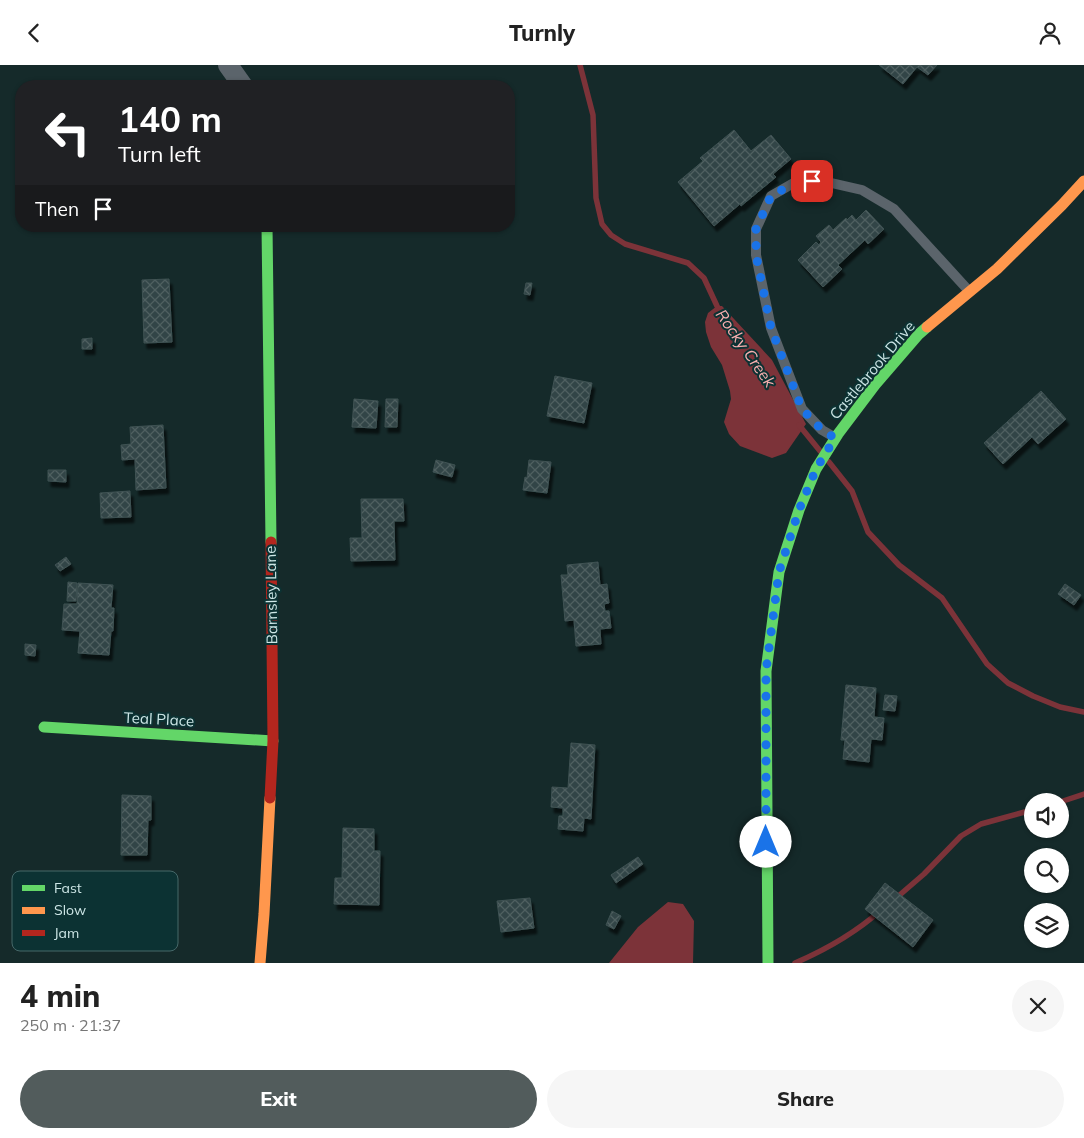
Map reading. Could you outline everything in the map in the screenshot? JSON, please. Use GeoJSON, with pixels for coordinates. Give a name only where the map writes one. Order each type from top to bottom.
{"type":"FeatureCollection","features":[{"type":"Feature","properties":{"kind":"street"},"geometry":{"type":"LineString","coordinates":[[228,65],[239,80]]}},
{"type":"Feature","properties":{"kind":"street","name":"Castlebrook Drive"},"geometry":{"type":"LineString","coordinates":[[768,963],[766,671],[779,572],[799,510],[816,469],[835,438],[875,385],[919,334],[997,269],[1084,181]]}},
{"type":"Feature","properties":{"kind":"street","name":"Barnsley Lane"},"geometry":{"type":"LineString","coordinates":[[260,963],[272,741],[267,232]]}},
{"type":"Feature","properties":{"kind":"street","name":"Teal Place"},"geometry":{"type":"LineString","coordinates":[[44,727],[272,741]]}},
{"type":"Feature","properties":{"kind":"lane"},"geometry":{"type":"LineString","coordinates":[[835,438],[822,430],[802,409],[771,328],[756,255],[756,229],[771,196],[798,181],[827,181],[862,190],[894,209],[970,292]]}},
{"type":"Feature","properties":{"kind":"water"},"geometry":{"type":"Polygon","coordinates":[[[717,306],[722,306],[772,360],[806,424],[786,453],[772,458],[740,446],[729,434],[724,422],[731,399],[730,391],[722,365],[711,347],[705,322],[708,313],[717,306]]]}},
{"type":"Feature","properties":{"kind":"water"},"geometry":{"type":"Polygon","coordinates":[[[668,902],[683,904],[694,921],[693,963],[609,963],[638,927],[668,902]]]}},
{"type":"Feature","properties":{"kind":"building"},"geometry":{"type":"Polygon","coordinates":[[[879,65],[937,65],[928,75],[917,67],[903,84],[879,65]]]}},
{"type":"Feature","properties":{"kind":"building"},"geometry":{"type":"Polygon","coordinates":[[[734,130],[751,151],[771,135],[791,159],[773,174],[776,177],[714,226],[678,182],[703,161],[700,158],[734,130]]]}},
{"type":"Feature","properties":{"kind":"building"},"geometry":{"type":"Polygon","coordinates":[[[866,210],[884,229],[868,244],[865,240],[838,265],[842,269],[823,287],[798,260],[816,242],[819,245],[821,242],[816,236],[829,225],[833,230],[846,218],[847,220],[852,215],[856,220],[866,210]]]}},
{"type":"Feature","properties":{"kind":"building"},"geometry":{"type":"Polygon","coordinates":[[[169,279],[172,342],[144,343],[142,280],[169,279]]]}},
{"type":"Feature","properties":{"kind":"building"},"geometry":{"type":"Polygon","coordinates":[[[526,283],[532,283],[530,295],[524,294],[526,283]]]}},
{"type":"Feature","properties":{"kind":"building"},"geometry":{"type":"Polygon","coordinates":[[[92,338],[92,349],[82,349],[82,339],[92,338]]]}},
{"type":"Feature","properties":{"kind":"building"},"geometry":{"type":"Polygon","coordinates":[[[555,376],[592,383],[584,423],[547,416],[555,376]]]}},
{"type":"Feature","properties":{"kind":"building"},"geometry":{"type":"Polygon","coordinates":[[[1041,391],[1066,419],[1038,444],[1032,437],[1003,464],[984,443],[1041,391]]]}},
{"type":"Feature","properties":{"kind":"building"},"geometry":{"type":"Polygon","coordinates":[[[354,399],[378,401],[376,428],[352,427],[354,399]]]}},
{"type":"Feature","properties":{"kind":"building"},"geometry":{"type":"Polygon","coordinates":[[[386,399],[398,399],[397,427],[385,427],[386,399]]]}},
{"type":"Feature","properties":{"kind":"building"},"geometry":{"type":"Polygon","coordinates":[[[163,425],[166,488],[136,490],[135,459],[122,460],[121,445],[131,444],[130,427],[163,425]]]}},
{"type":"Feature","properties":{"kind":"building"},"geometry":{"type":"Polygon","coordinates":[[[436,460],[455,465],[452,477],[433,472],[436,460]]]}},
{"type":"Feature","properties":{"kind":"building"},"geometry":{"type":"Polygon","coordinates":[[[529,460],[551,462],[547,493],[523,490],[525,477],[527,478],[529,460]]]}},
{"type":"Feature","properties":{"kind":"building"},"geometry":{"type":"Polygon","coordinates":[[[48,470],[66,470],[66,482],[48,481],[48,470]]]}},
{"type":"Feature","properties":{"kind":"building"},"geometry":{"type":"Polygon","coordinates":[[[130,491],[131,517],[101,518],[100,493],[130,491]]]}},
{"type":"Feature","properties":{"kind":"building"},"geometry":{"type":"Polygon","coordinates":[[[361,499],[403,499],[404,521],[394,521],[395,560],[351,561],[350,538],[362,538],[361,499]]]}},
{"type":"Feature","properties":{"kind":"building"},"geometry":{"type":"Polygon","coordinates":[[[66,557],[71,564],[60,571],[55,565],[66,557]]]}},
{"type":"Feature","properties":{"kind":"building"},"geometry":{"type":"Polygon","coordinates":[[[598,562],[600,585],[607,584],[609,603],[604,604],[605,611],[609,611],[611,628],[600,629],[601,644],[576,646],[574,620],[565,621],[561,575],[568,575],[567,565],[598,562]]]}},
{"type":"Feature","properties":{"kind":"building"},"geometry":{"type":"Polygon","coordinates":[[[68,582],[77,583],[76,601],[67,601],[68,582]]]}},
{"type":"Feature","properties":{"kind":"building"},"geometry":{"type":"Polygon","coordinates":[[[78,583],[113,585],[111,608],[114,608],[113,631],[111,631],[109,655],[78,653],[80,631],[62,630],[64,604],[77,604],[78,583]]]}},
{"type":"Feature","properties":{"kind":"building"},"geometry":{"type":"Polygon","coordinates":[[[1065,584],[1081,595],[1074,605],[1058,594],[1065,584]]]}},
{"type":"Feature","properties":{"kind":"building"},"geometry":{"type":"Polygon","coordinates":[[[25,644],[36,645],[35,656],[25,655],[25,644]]]}},
{"type":"Feature","properties":{"kind":"building"},"geometry":{"type":"Polygon","coordinates":[[[846,685],[876,688],[874,717],[884,718],[882,740],[871,739],[869,762],[843,759],[845,740],[841,740],[846,685]]]}},
{"type":"Feature","properties":{"kind":"building"},"geometry":{"type":"Polygon","coordinates":[[[885,695],[897,696],[895,711],[883,710],[885,695]]]}},
{"type":"Feature","properties":{"kind":"building"},"geometry":{"type":"Polygon","coordinates":[[[571,743],[595,745],[591,819],[584,818],[583,831],[558,829],[559,816],[563,816],[563,808],[551,807],[552,787],[568,788],[571,743]]]}},
{"type":"Feature","properties":{"kind":"building"},"geometry":{"type":"Polygon","coordinates":[[[122,795],[151,796],[151,820],[148,820],[147,855],[121,855],[122,795]]]}},
{"type":"Feature","properties":{"kind":"building"},"geometry":{"type":"Polygon","coordinates":[[[343,828],[374,829],[374,851],[380,851],[379,905],[334,904],[335,878],[342,878],[343,828]]]}},
{"type":"Feature","properties":{"kind":"building"},"geometry":{"type":"Polygon","coordinates":[[[638,857],[643,864],[616,883],[611,875],[638,857]]]}},
{"type":"Feature","properties":{"kind":"building"},"geometry":{"type":"Polygon","coordinates":[[[885,883],[933,920],[913,947],[865,909],[885,883]]]}},
{"type":"Feature","properties":{"kind":"building"},"geometry":{"type":"Polygon","coordinates":[[[530,898],[534,928],[501,932],[497,901],[530,898]]]}},
{"type":"Feature","properties":{"kind":"building"},"geometry":{"type":"Polygon","coordinates":[[[612,911],[621,916],[614,929],[606,925],[612,911]]]}},
{"type":"Feature","properties":{"kind":"waterway","name":"Rocky Creek"},"geometry":{"type":"LineString","coordinates":[[580,65],[593,115],[596,198],[602,224],[611,235],[625,244],[688,263],[704,278],[721,313]]}},
{"type":"Feature","properties":{"kind":"waterway","name":"Rocky Creek"},"geometry":{"type":"LineString","coordinates":[[799,425],[820,451]]}},
{"type":"Feature","properties":{"kind":"waterway","name":"Rocky Creek"},"geometry":{"type":"LineString","coordinates":[[829,462],[852,491],[868,532],[899,565],[942,598],[987,664],[1008,683],[1033,696],[1060,707],[1084,712]]}},
{"type":"Feature","properties":{"kind":"waterway"},"geometry":{"type":"LineString","coordinates":[[1069,799],[1084,794]]}},
{"type":"Feature","properties":{"kind":"waterway"},"geometry":{"type":"LineString","coordinates":[[895,899],[924,874],[961,836],[981,824],[1024,812]]}},
{"type":"Feature","properties":{"kind":"waterway"},"geometry":{"type":"LineString","coordinates":[[795,963],[839,940],[860,927],[880,911]]}},
{"type":"Feature","properties":{"kind":"traffic: fast"},"geometry":{"type":"LineString","coordinates":[[267,232],[271,542]]}},
{"type":"Feature","properties":{"kind":"traffic: fast"},"geometry":{"type":"LineString","coordinates":[[768,963],[766,671],[779,572],[799,510],[816,469],[838,434],[875,385],[927,327]]}},
{"type":"Feature","properties":{"kind":"traffic: fast"},"geometry":{"type":"LineString","coordinates":[[44,727],[273,741]]}},
{"type":"Feature","properties":{"kind":"traffic: slow"},"geometry":{"type":"LineString","coordinates":[[927,327],[997,269],[1084,181]]}},
{"type":"Feature","properties":{"kind":"traffic: slow"},"geometry":{"type":"LineString","coordinates":[[260,963],[270,798]]}},
{"type":"Feature","properties":{"kind":"traffic: jam"},"geometry":{"type":"LineString","coordinates":[[270,798],[273,741],[271,542]]}},
{"type":"Feature","properties":{"kind":"route"},"geometry":{"type":"LineString","coordinates":[[766,842],[766,671],[779,572],[799,510],[816,469],[835,438],[822,430],[802,409],[790,380],[771,328],[756,255],[756,229],[771,196],[798,181],[812,181]]}}]}
